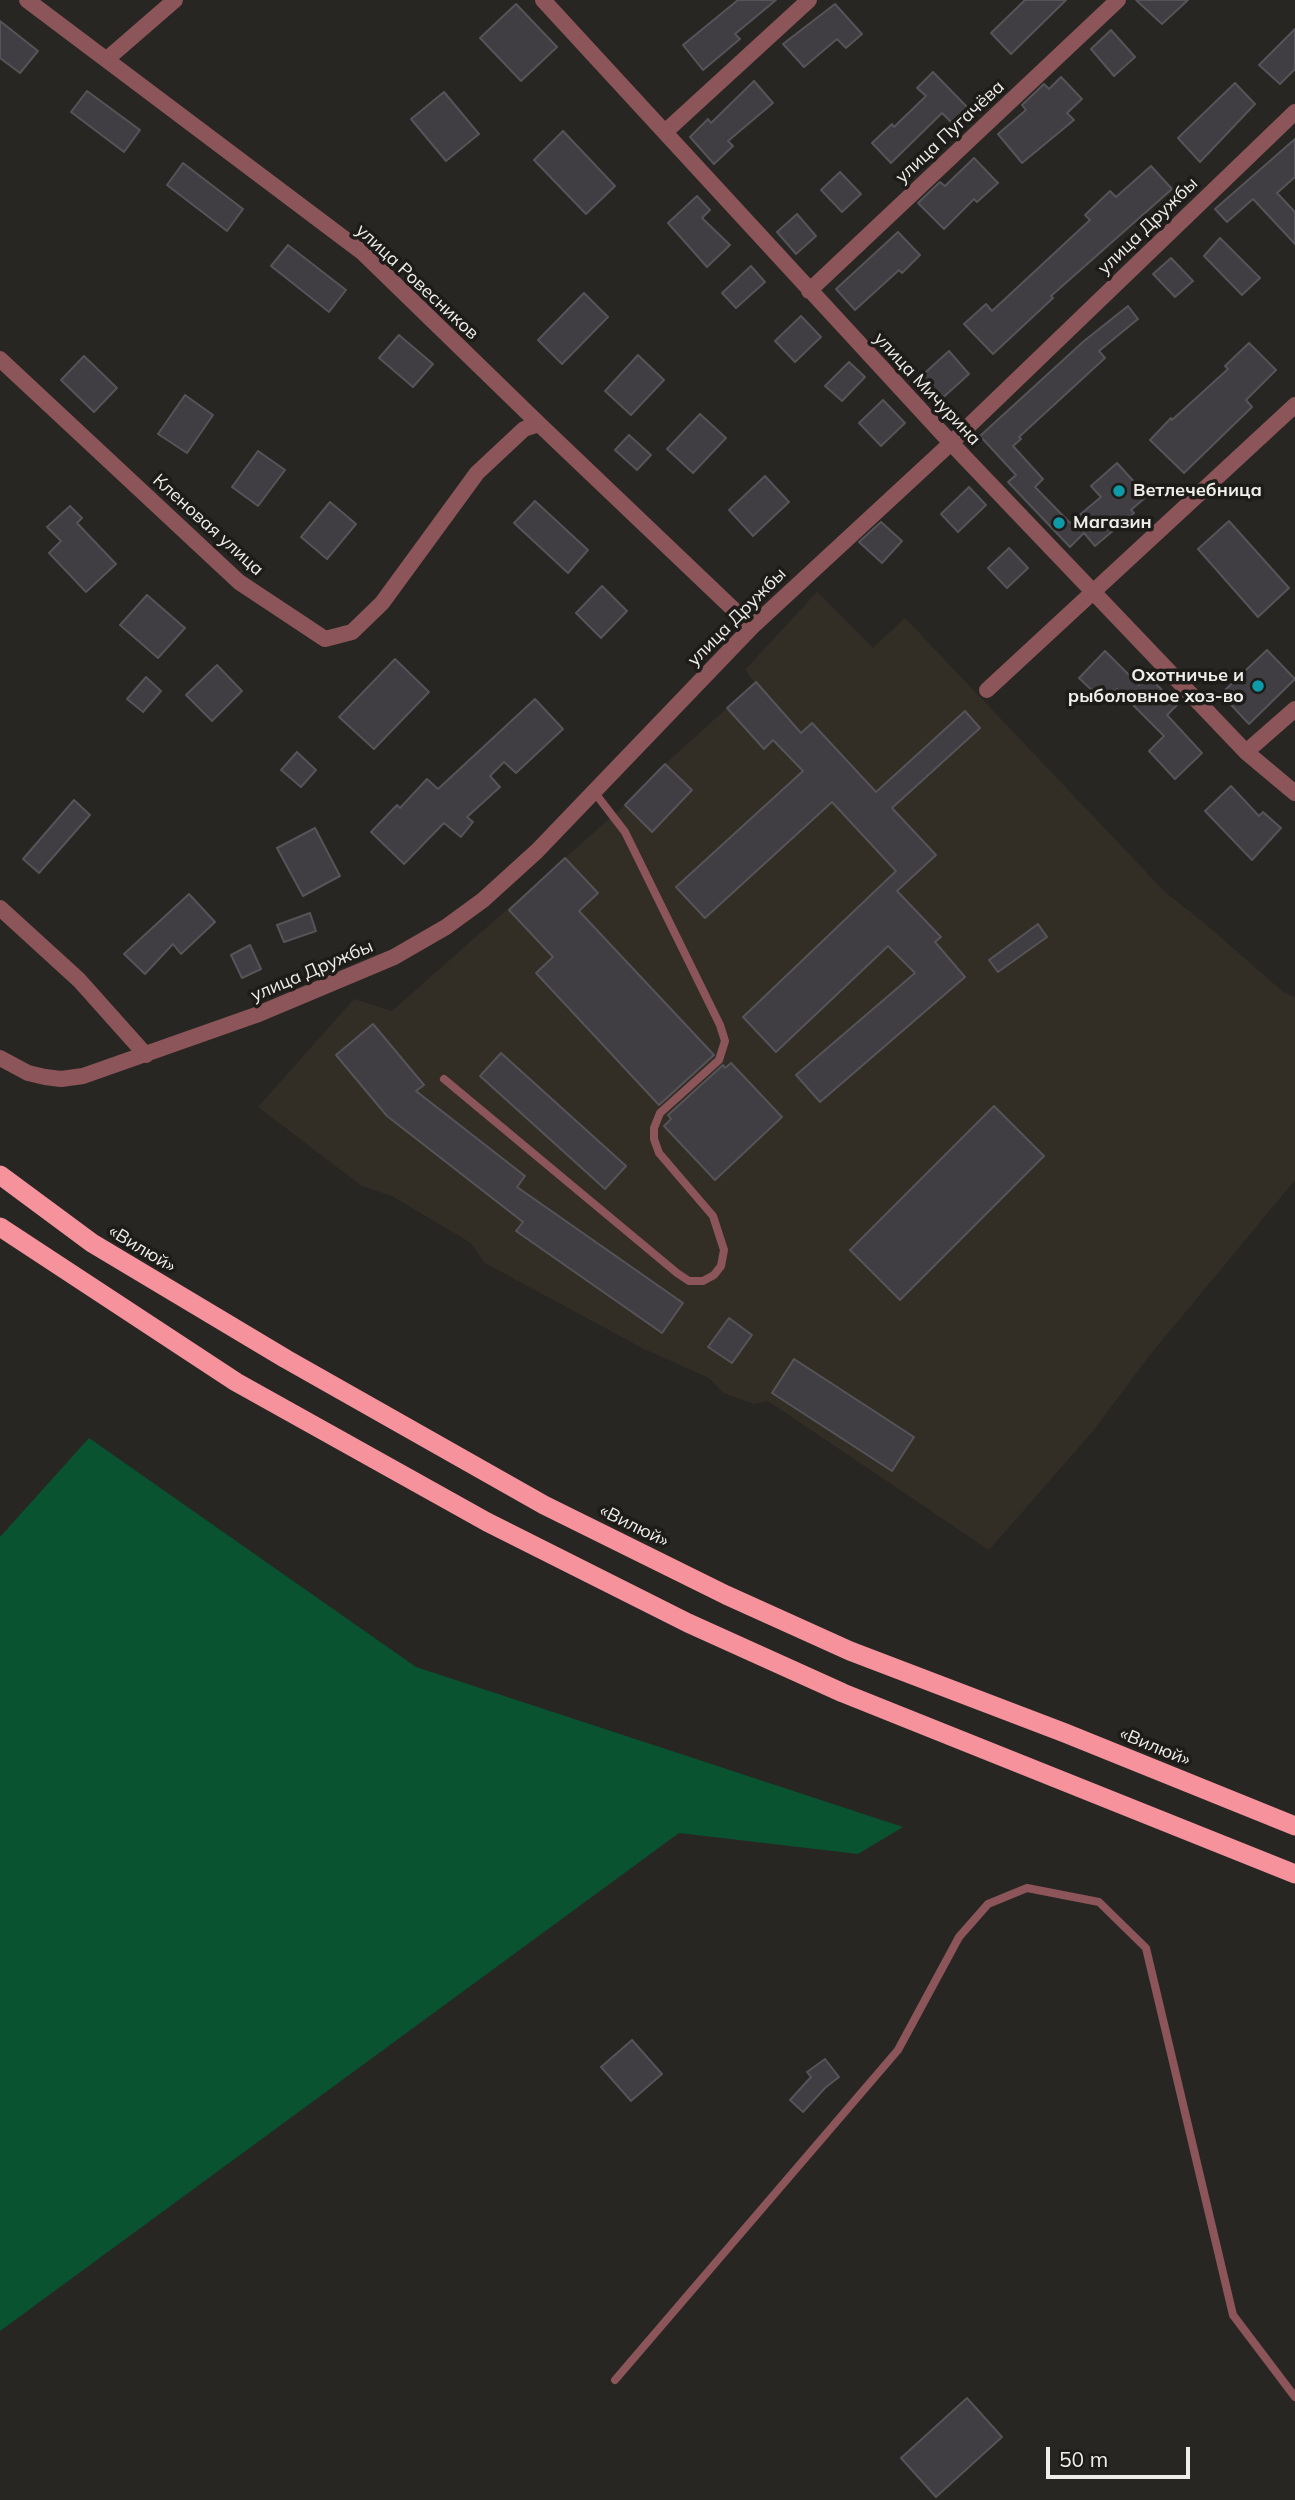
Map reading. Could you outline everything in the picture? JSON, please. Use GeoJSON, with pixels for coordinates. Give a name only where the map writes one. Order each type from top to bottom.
{"type":"FeatureCollection","features":[{"type":"Feature","properties":{"kind":"highway","name":"«Вилюй»"},"geometry":{"type":"LineString","coordinates":[[0,1175],[92,1243],[286,1359],[544,1505],[726,1595],[850,1651],[1065,1733],[1295,1826]]}},
{"type":"Feature","properties":{"kind":"highway"},"geometry":{"type":"LineString","coordinates":[[5,1236],[236,1382],[487,1522],[688,1623],[843,1693],[1295,1874]]}},
{"type":"Feature","properties":{"kind":"street","name":"улица Ровесников"},"geometry":{"type":"LineString","coordinates":[[27,0],[362,252],[752,627]]}},
{"type":"Feature","properties":{"kind":"street"},"geometry":{"type":"LineString","coordinates":[[107,59],[174,0]]}},
{"type":"Feature","properties":{"kind":"street","name":"улица Мичурина"},"geometry":{"type":"LineString","coordinates":[[543,0],[951,443],[1246,752],[1295,793]]}},
{"type":"Feature","properties":{"kind":"street"},"geometry":{"type":"LineString","coordinates":[[665,132],[809,0]]}},
{"type":"Feature","properties":{"kind":"street","name":"улица Пугачёва"},"geometry":{"type":"LineString","coordinates":[[809,291],[1118,0]]}},
{"type":"Feature","properties":{"kind":"street","name":"улица Дружбы"},"geometry":{"type":"LineString","coordinates":[[0,1058],[28,1073],[61,1079],[83,1076],[256,1015],[419,945],[483,900],[595,793],[752,627],[951,443],[1295,112]]}},
{"type":"Feature","properties":{"kind":"street","name":"Кленовая улица"},"geometry":{"type":"LineString","coordinates":[[0,359],[239,582],[325,639],[352,632],[382,603],[477,474],[524,429],[539,425]]}},
{"type":"Feature","properties":{"kind":"street"},"geometry":{"type":"LineString","coordinates":[[987,690],[1295,405]]}},
{"type":"Feature","properties":{"kind":"street"},"geometry":{"type":"LineString","coordinates":[[1246,752],[1295,709]]}},
{"type":"Feature","properties":{"kind":"street"},"geometry":{"type":"LineString","coordinates":[[0,908],[79,980],[146,1055]]}},
{"type":"Feature","properties":{"kind":"lane"},"geometry":{"type":"LineString","coordinates":[[444,1079],[689,1282],[703,1281],[714,1275],[721,1266],[724,1250],[713,1216],[659,1153],[654,1139],[654,1128],[660,1113],[719,1060],[725,1041],[625,832],[595,793]]}},
{"type":"Feature","properties":{"kind":"lane"},"geometry":{"type":"LineString","coordinates":[[615,2380],[898,2050],[958,1937],[988,1903],[1027,1888],[1099,1902],[1146,1948],[1234,2315],[1295,2397]]}},
{"type":"Feature","properties":{"kind":"shaded area"},"geometry":{"type":"Polygon","coordinates":[[[817,592],[873,648],[905,618],[1164,891],[1282,991],[1295,997],[1295,1180],[1149,1356],[1093,1431],[989,1550],[768,1401],[754,1404],[724,1393],[709,1378],[644,1349],[485,1263],[471,1243],[392,1196],[362,1186],[258,1107],[354,999],[392,1011],[625,805],[665,764],[755,683],[745,670],[817,592]]]}},
{"type":"Feature","properties":{"kind":"green space"},"geometry":{"type":"Polygon","coordinates":[[[89,1438],[416,1667],[903,1827],[858,1854],[679,1833],[0,2331],[0,1537],[89,1438]]]}},
{"type":"Feature","properties":{"kind":"building"},"geometry":{"type":"Polygon","coordinates":[[[738,0],[776,0],[735,34],[740,39],[703,70],[683,45],[738,0]]]}},
{"type":"Feature","properties":{"kind":"building"},"geometry":{"type":"Polygon","coordinates":[[[1025,0],[1066,0],[1011,54],[991,33],[1025,0]]]}},
{"type":"Feature","properties":{"kind":"building"},"geometry":{"type":"Polygon","coordinates":[[[1136,0],[1188,0],[1162,24],[1136,0]]]}},
{"type":"Feature","properties":{"kind":"building"},"geometry":{"type":"Polygon","coordinates":[[[516,4],[557,47],[521,81],[480,38],[516,4]]]}},
{"type":"Feature","properties":{"kind":"building"},"geometry":{"type":"Polygon","coordinates":[[[835,4],[862,34],[846,48],[837,39],[804,67],[783,44],[835,4]]]}},
{"type":"Feature","properties":{"kind":"building"},"geometry":{"type":"Polygon","coordinates":[[[0,21],[38,51],[20,73],[0,58],[0,21]]]}},
{"type":"Feature","properties":{"kind":"building"},"geometry":{"type":"Polygon","coordinates":[[[1295,29],[1295,69],[1280,84],[1259,65],[1295,29]]]}},
{"type":"Feature","properties":{"kind":"building"},"geometry":{"type":"Polygon","coordinates":[[[1111,30],[1135,57],[1114,76],[1091,49],[1111,30]]]}},
{"type":"Feature","properties":{"kind":"building"},"geometry":{"type":"Polygon","coordinates":[[[933,72],[968,108],[952,123],[942,113],[891,163],[872,143],[892,124],[894,127],[926,96],[917,88],[933,72]]]}},
{"type":"Feature","properties":{"kind":"building"},"geometry":{"type":"Polygon","coordinates":[[[1061,77],[1082,99],[1067,113],[1074,120],[1022,163],[998,134],[1026,110],[1022,105],[1044,84],[1049,89],[1061,77]]]}},
{"type":"Feature","properties":{"kind":"building"},"geometry":{"type":"Polygon","coordinates":[[[754,81],[773,103],[728,141],[733,146],[714,164],[690,137],[708,119],[711,123],[754,81]]]}},
{"type":"Feature","properties":{"kind":"building"},"geometry":{"type":"Polygon","coordinates":[[[1235,83],[1255,104],[1200,162],[1178,138],[1235,83]]]}},
{"type":"Feature","properties":{"kind":"building"},"geometry":{"type":"Polygon","coordinates":[[[87,91],[140,130],[124,152],[71,112],[87,91]]]}},
{"type":"Feature","properties":{"kind":"building"},"geometry":{"type":"Polygon","coordinates":[[[444,92],[479,134],[446,161],[411,119],[444,92]]]}},
{"type":"Feature","properties":{"kind":"building"},"geometry":{"type":"Polygon","coordinates":[[[563,131],[615,186],[586,214],[534,160],[563,131]]]}},
{"type":"Feature","properties":{"kind":"building"},"geometry":{"type":"Polygon","coordinates":[[[1295,139],[1295,177],[1277,193],[1295,212],[1295,244],[1253,199],[1227,222],[1215,209],[1295,139]]]}},
{"type":"Feature","properties":{"kind":"building"},"geometry":{"type":"Polygon","coordinates":[[[974,158],[998,183],[977,202],[974,199],[944,229],[918,203],[940,182],[945,186],[974,158]]]}},
{"type":"Feature","properties":{"kind":"building"},"geometry":{"type":"Polygon","coordinates":[[[183,163],[243,209],[227,231],[167,185],[183,163]]]}},
{"type":"Feature","properties":{"kind":"building"},"geometry":{"type":"Polygon","coordinates":[[[1151,166],[1172,189],[1051,296],[1053,298],[993,354],[964,324],[986,304],[992,311],[1090,220],[1085,215],[1110,191],[1116,197],[1151,166]]]}},
{"type":"Feature","properties":{"kind":"building"},"geometry":{"type":"Polygon","coordinates":[[[840,172],[861,194],[842,212],[821,190],[840,172]]]}},
{"type":"Feature","properties":{"kind":"building"},"geometry":{"type":"Polygon","coordinates":[[[697,196],[710,210],[702,218],[730,245],[707,267],[668,223],[697,196]]]}},
{"type":"Feature","properties":{"kind":"building"},"geometry":{"type":"Polygon","coordinates":[[[797,214],[816,236],[796,254],[777,232],[797,214]]]}},
{"type":"Feature","properties":{"kind":"building"},"geometry":{"type":"Polygon","coordinates":[[[898,232],[920,255],[902,273],[899,270],[855,310],[836,289],[898,232]]]}},
{"type":"Feature","properties":{"kind":"building"},"geometry":{"type":"Polygon","coordinates":[[[1220,238],[1260,278],[1242,295],[1204,256],[1220,238]]]}},
{"type":"Feature","properties":{"kind":"building"},"geometry":{"type":"Polygon","coordinates":[[[288,245],[346,290],[329,312],[271,266],[288,245]]]}},
{"type":"Feature","properties":{"kind":"building"},"geometry":{"type":"Polygon","coordinates":[[[1171,258],[1193,281],[1175,297],[1153,274],[1171,258]]]}},
{"type":"Feature","properties":{"kind":"building"},"geometry":{"type":"Polygon","coordinates":[[[751,266],[765,282],[736,308],[722,293],[751,266]]]}},
{"type":"Feature","properties":{"kind":"building"},"geometry":{"type":"Polygon","coordinates":[[[584,293],[608,317],[562,364],[538,340],[584,293]]]}},
{"type":"Feature","properties":{"kind":"building"},"geometry":{"type":"Polygon","coordinates":[[[1128,306],[1138,319],[1099,351],[1105,358],[1019,437],[1021,439],[1013,446],[1043,479],[1035,487],[1070,523],[1101,497],[1091,486],[1117,463],[1147,496],[1131,510],[1134,513],[1095,546],[1084,533],[1070,547],[1008,482],[1016,475],[980,436],[1084,341],[1128,306]]]}},
{"type":"Feature","properties":{"kind":"building"},"geometry":{"type":"Polygon","coordinates":[[[801,316],[821,337],[795,362],[775,341],[801,316]]]}},
{"type":"Feature","properties":{"kind":"building"},"geometry":{"type":"Polygon","coordinates":[[[399,335],[433,364],[413,387],[379,358],[399,335]]]}},
{"type":"Feature","properties":{"kind":"building"},"geometry":{"type":"Polygon","coordinates":[[[1249,343],[1276,370],[1246,400],[1252,407],[1184,473],[1150,440],[1171,418],[1172,420],[1228,369],[1225,366],[1249,343]]]}},
{"type":"Feature","properties":{"kind":"building"},"geometry":{"type":"Polygon","coordinates":[[[949,351],[969,374],[938,402],[917,380],[949,351]]]}},
{"type":"Feature","properties":{"kind":"building"},"geometry":{"type":"Polygon","coordinates":[[[638,355],[664,380],[631,415],[605,391],[638,355]]]}},
{"type":"Feature","properties":{"kind":"building"},"geometry":{"type":"Polygon","coordinates":[[[84,356],[117,388],[94,412],[61,380],[84,356]]]}},
{"type":"Feature","properties":{"kind":"building"},"geometry":{"type":"Polygon","coordinates":[[[849,362],[865,377],[842,401],[825,386],[849,362]]]}},
{"type":"Feature","properties":{"kind":"building"},"geometry":{"type":"Polygon","coordinates":[[[185,395],[213,415],[187,453],[158,434],[185,395]]]}},
{"type":"Feature","properties":{"kind":"building"},"geometry":{"type":"Polygon","coordinates":[[[883,400],[905,423],[881,446],[859,423],[883,400]]]}},
{"type":"Feature","properties":{"kind":"building"},"geometry":{"type":"Polygon","coordinates":[[[700,414],[726,438],[693,473],[667,449],[700,414]]]}},
{"type":"Feature","properties":{"kind":"building"},"geometry":{"type":"Polygon","coordinates":[[[629,435],[651,455],[637,470],[615,450],[629,435]]]}},
{"type":"Feature","properties":{"kind":"building"},"geometry":{"type":"Polygon","coordinates":[[[258,451],[285,470],[258,506],[232,487],[258,451]]]}},
{"type":"Feature","properties":{"kind":"building"},"geometry":{"type":"Polygon","coordinates":[[[765,476],[789,502],[753,536],[729,510],[765,476]]]}},
{"type":"Feature","properties":{"kind":"building"},"geometry":{"type":"Polygon","coordinates":[[[969,487],[986,505],[958,532],[941,514],[969,487]]]}},
{"type":"Feature","properties":{"kind":"building"},"geometry":{"type":"Polygon","coordinates":[[[535,501],[588,550],[568,573],[514,523],[535,501]]]}},
{"type":"Feature","properties":{"kind":"building"},"geometry":{"type":"Polygon","coordinates":[[[330,502],[356,524],[327,559],[301,537],[330,502]]]}},
{"type":"Feature","properties":{"kind":"building"},"geometry":{"type":"Polygon","coordinates":[[[70,506],[82,518],[77,523],[116,564],[86,592],[49,553],[61,541],[47,527],[70,506]]]}},
{"type":"Feature","properties":{"kind":"building"},"geometry":{"type":"Polygon","coordinates":[[[1229,521],[1289,588],[1258,617],[1198,549],[1229,521]]]}},
{"type":"Feature","properties":{"kind":"building"},"geometry":{"type":"Polygon","coordinates":[[[881,522],[902,541],[882,563],[859,542],[881,522]]]}},
{"type":"Feature","properties":{"kind":"building"},"geometry":{"type":"Polygon","coordinates":[[[1009,548],[1028,568],[1007,588],[988,568],[1009,548]]]}},
{"type":"Feature","properties":{"kind":"building"},"geometry":{"type":"Polygon","coordinates":[[[602,586],[627,611],[601,638],[576,613],[602,586]]]}},
{"type":"Feature","properties":{"kind":"building"},"geometry":{"type":"Polygon","coordinates":[[[147,595],[185,628],[158,658],[120,625],[147,595]]]}},
{"type":"Feature","properties":{"kind":"building","name":"Охотничье и рыболовное хоз-во"},"geometry":{"type":"Polygon","coordinates":[[[1267,650],[1295,679],[1249,724],[1221,694],[1267,650]]]}},
{"type":"Feature","properties":{"kind":"building"},"geometry":{"type":"Polygon","coordinates":[[[1105,651],[1139,685],[1148,676],[1177,705],[1167,715],[1202,753],[1175,779],[1149,751],[1164,736],[1117,689],[1104,702],[1079,678],[1105,651]]]}},
{"type":"Feature","properties":{"kind":"building"},"geometry":{"type":"Polygon","coordinates":[[[395,659],[429,692],[374,749],[339,717],[395,659]]]}},
{"type":"Feature","properties":{"kind":"building"},"geometry":{"type":"Polygon","coordinates":[[[217,665],[242,691],[212,721],[186,695],[217,665]]]}},
{"type":"Feature","properties":{"kind":"building"},"geometry":{"type":"Polygon","coordinates":[[[146,677],[161,691],[143,712],[127,699],[146,677]]]}},
{"type":"Feature","properties":{"kind":"building"},"geometry":{"type":"Polygon","coordinates":[[[756,682],[801,733],[812,723],[876,792],[965,711],[980,728],[892,808],[936,855],[897,891],[941,937],[935,942],[965,977],[820,1102],[796,1075],[915,973],[888,946],[776,1052],[743,1017],[896,871],[832,802],[705,918],[676,887],[803,771],[773,740],[764,749],[727,708],[756,682]]]}},
{"type":"Feature","properties":{"kind":"building"},"geometry":{"type":"Polygon","coordinates":[[[535,699],[563,729],[516,773],[504,762],[490,776],[500,787],[467,817],[473,822],[461,837],[444,823],[404,864],[371,832],[397,805],[400,808],[427,779],[438,789],[535,699]]]}},
{"type":"Feature","properties":{"kind":"building"},"geometry":{"type":"Polygon","coordinates":[[[297,752],[316,770],[301,787],[281,770],[297,752]]]}},
{"type":"Feature","properties":{"kind":"building"},"geometry":{"type":"Polygon","coordinates":[[[665,764],[692,790],[652,832],[625,805],[665,764]]]}},
{"type":"Feature","properties":{"kind":"building"},"geometry":{"type":"Polygon","coordinates":[[[1231,786],[1259,816],[1263,812],[1281,828],[1252,860],[1205,811],[1231,786]]]}},
{"type":"Feature","properties":{"kind":"building"},"geometry":{"type":"Polygon","coordinates":[[[74,800],[90,815],[39,873],[23,859],[74,800]]]}},
{"type":"Feature","properties":{"kind":"building"},"geometry":{"type":"Polygon","coordinates":[[[315,828],[340,876],[303,896],[277,848],[315,828]]]}},
{"type":"Feature","properties":{"kind":"building"},"geometry":{"type":"Polygon","coordinates":[[[565,858],[598,893],[579,911],[714,1055],[659,1105],[536,973],[553,957],[509,910],[565,858]]]}},
{"type":"Feature","properties":{"kind":"building"},"geometry":{"type":"Polygon","coordinates":[[[189,894],[215,922],[181,954],[173,944],[145,974],[124,954],[189,894]]]}},
{"type":"Feature","properties":{"kind":"building"},"geometry":{"type":"Polygon","coordinates":[[[310,913],[316,931],[284,942],[277,925],[310,913]]]}},
{"type":"Feature","properties":{"kind":"building"},"geometry":{"type":"Polygon","coordinates":[[[1038,924],[1047,937],[998,972],[989,960],[1038,924]]]}},
{"type":"Feature","properties":{"kind":"building"},"geometry":{"type":"Polygon","coordinates":[[[250,945],[261,969],[242,978],[231,955],[250,945]]]}},
{"type":"Feature","properties":{"kind":"building"},"geometry":{"type":"Polygon","coordinates":[[[373,1024],[424,1085],[416,1091],[525,1176],[517,1187],[683,1303],[662,1333],[516,1231],[523,1222],[387,1116],[336,1055],[373,1024]]]}},
{"type":"Feature","properties":{"kind":"building"},"geometry":{"type":"Polygon","coordinates":[[[501,1053],[626,1166],[605,1189],[480,1076],[501,1053]]]}},
{"type":"Feature","properties":{"kind":"building"},"geometry":{"type":"Polygon","coordinates":[[[731,1063],[782,1117],[715,1180],[664,1126],[671,1119],[668,1115],[723,1065],[725,1068],[731,1063]]]}},
{"type":"Feature","properties":{"kind":"building"},"geometry":{"type":"Polygon","coordinates":[[[994,1106],[1044,1156],[900,1300],[850,1250],[994,1106]]]}},
{"type":"Feature","properties":{"kind":"building"},"geometry":{"type":"Polygon","coordinates":[[[729,1318],[752,1335],[732,1363],[708,1347],[729,1318]]]}},
{"type":"Feature","properties":{"kind":"building"},"geometry":{"type":"Polygon","coordinates":[[[794,1359],[914,1437],[892,1471],[772,1393],[794,1359]]]}},
{"type":"Feature","properties":{"kind":"building"},"geometry":{"type":"Polygon","coordinates":[[[632,2040],[662,2074],[631,2101],[601,2067],[632,2040]]]}},
{"type":"Feature","properties":{"kind":"building"},"geometry":{"type":"Polygon","coordinates":[[[825,2059],[839,2077],[803,2112],[790,2100],[811,2077],[807,2072],[825,2059]]]}},
{"type":"Feature","properties":{"kind":"building"},"geometry":{"type":"Polygon","coordinates":[[[967,2398],[1002,2437],[936,2497],[901,2458],[967,2398]]]}},
{"type":"Feature","properties":{"kind":"place","name":"Ветлечебница"},"geometry":{"type":"Point","coordinates":[1119,491]}},
{"type":"Feature","properties":{"kind":"place","name":"Магазин"},"geometry":{"type":"Point","coordinates":[1059,523]}},
{"type":"Feature","properties":{"kind":"place","name":"Охотничье и рыболовное хоз-во"},"geometry":{"type":"Point","coordinates":[1258,686]}}]}
